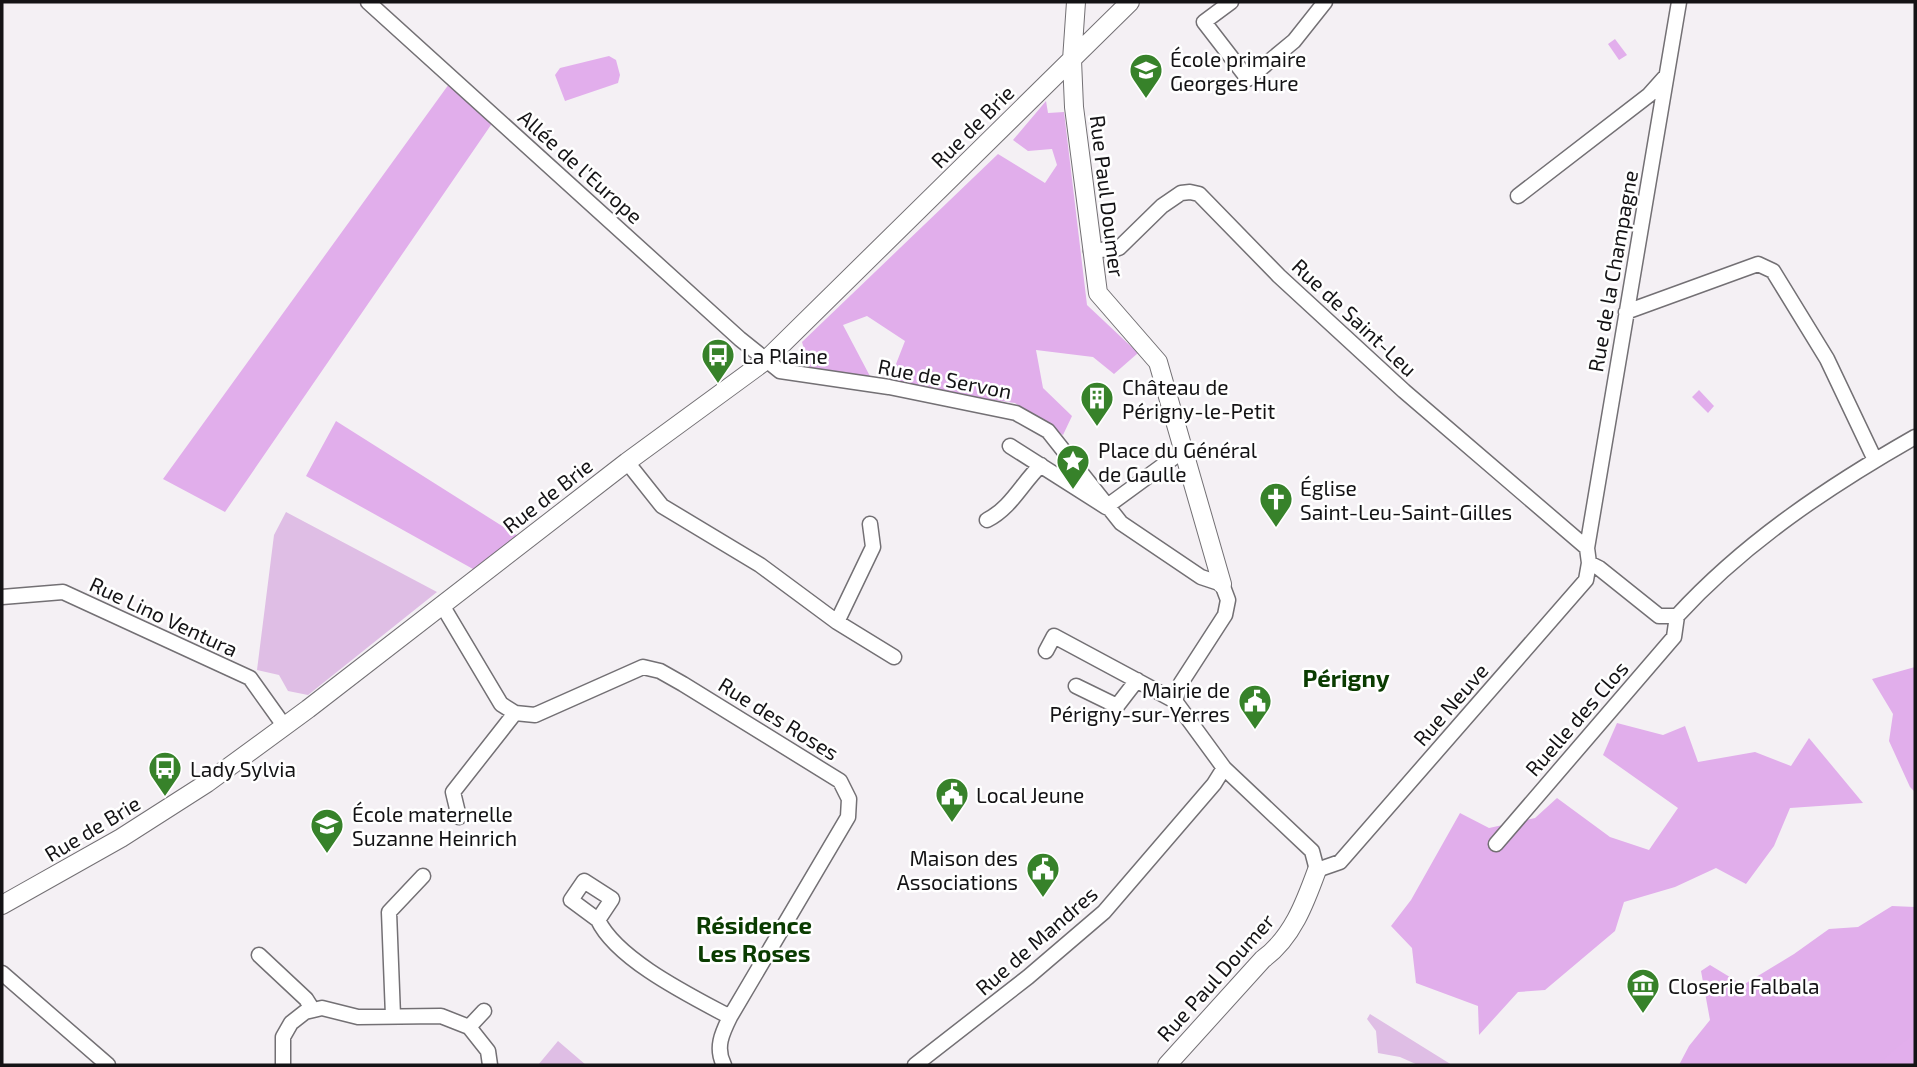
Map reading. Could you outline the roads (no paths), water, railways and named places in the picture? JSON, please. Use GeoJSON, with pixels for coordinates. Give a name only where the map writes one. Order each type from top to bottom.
{"type":"FeatureCollection","features":[{"type":"Feature","properties":{"kind":"street","name":"Allée de l'Europe"},"geometry":{"type":"LineString","coordinates":[[368,2],[765,361]]}},
{"type":"Feature","properties":{"kind":"street","name":"Rue Paul Doumer"},"geometry":{"type":"LineString","coordinates":[[1076,2],[1072,60],[1074,107],[1098,293],[1158,362],[1228,600],[1224,614],[1181,683],[1175,701]]}},
{"type":"Feature","properties":{"kind":"street","name":"Rue de Brie"},"geometry":{"type":"LineString","coordinates":[[2,905],[121,838],[207,783],[285,727],[626,462],[765,361],[1130,2]]}},
{"type":"Feature","properties":{"kind":"street"},"geometry":{"type":"LineString","coordinates":[[1231,2],[1204,22],[1248,79],[1294,41],[1325,2]]}},
{"type":"Feature","properties":{"kind":"street","name":"Rue de la Champagne"},"geometry":{"type":"LineString","coordinates":[[1587,548],[1679,2]]}},
{"type":"Feature","properties":{"kind":"street"},"geometry":{"type":"LineString","coordinates":[[1518,196],[1649,95],[1667,74]]}},
{"type":"Feature","properties":{"kind":"street","name":"Rue de Saint-Leu"},"geometry":{"type":"LineString","coordinates":[[1091,251],[1119,248],[1162,206],[1181,193],[1199,194],[1279,276],[1404,391],[1587,548]]}},
{"type":"Feature","properties":{"kind":"street"},"geometry":{"type":"LineString","coordinates":[[1626,312],[1758,264],[1773,271],[1827,359],[1875,460]]}},
{"type":"Feature","properties":{"kind":"street","name":"Rue de Servon"},"geometry":{"type":"LineString","coordinates":[[765,361],[780,371],[888,387],[1016,413],[1048,430],[1121,523],[1201,577],[1222,584]]}},
{"type":"Feature","properties":{"kind":"street"},"geometry":{"type":"LineString","coordinates":[[1587,548],[1589,563],[1659,616],[1677,616],[1780,523],[1827,490],[1915,437]]}},
{"type":"Feature","properties":{"kind":"street"},"geometry":{"type":"LineString","coordinates":[[1010,446],[1106,507],[1184,450]]}},
{"type":"Feature","properties":{"kind":"street"},"geometry":{"type":"LineString","coordinates":[[626,462],[662,506],[760,565],[837,622],[894,657]]}},
{"type":"Feature","properties":{"kind":"street"},"geometry":{"type":"LineString","coordinates":[[987,520],[999,514],[1026,479],[1041,465]]}},
{"type":"Feature","properties":{"kind":"street"},"geometry":{"type":"LineString","coordinates":[[837,622],[873,547],[870,524]]}},
{"type":"Feature","properties":{"kind":"street","name":"Rue Neuve"},"geometry":{"type":"LineString","coordinates":[[1317,870],[1340,862],[1586,580],[1589,563]]}},
{"type":"Feature","properties":{"kind":"street","name":"Rue Lino Ventura"},"geometry":{"type":"LineString","coordinates":[[2,597],[63,592],[250,678],[285,727]]}},
{"type":"Feature","properties":{"kind":"street"},"geometry":{"type":"LineString","coordinates":[[442,606],[501,704],[515,713],[453,792],[459,817]]}},
{"type":"Feature","properties":{"kind":"street","name":"Ruelle des Clos"},"geometry":{"type":"LineString","coordinates":[[1496,844],[1674,637],[1677,616]]}},
{"type":"Feature","properties":{"kind":"street"},"geometry":{"type":"LineString","coordinates":[[1046,651],[1054,636],[1175,701],[1224,768],[1312,850],[1317,870]]}},
{"type":"Feature","properties":{"kind":"street","name":"Rue des Roses"},"geometry":{"type":"LineString","coordinates":[[515,713],[535,715],[643,667],[660,671],[683,684],[840,781],[849,799],[848,817],[730,1017],[719,1040],[721,1061],[724,1065]]}},
{"type":"Feature","properties":{"kind":"street"},"geometry":{"type":"LineString","coordinates":[[1076,686],[1117,706],[1136,680]]}},
{"type":"Feature","properties":{"kind":"street","name":"Rue de Mandres"},"geometry":{"type":"LineString","coordinates":[[915,1065],[1028,977],[1104,912],[1214,784],[1224,768]]}},
{"type":"Feature","properties":{"kind":"street","name":"Rue Paul Doumer"},"geometry":{"type":"LineString","coordinates":[[1167,1065],[1263,959],[1275,950],[1304,906],[1317,870]]}},
{"type":"Feature","properties":{"kind":"street"},"geometry":{"type":"LineString","coordinates":[[393,1016],[390,912],[423,876]]}},
{"type":"Feature","properties":{"kind":"street"},"geometry":{"type":"LineString","coordinates":[[598,920],[602,929],[637,962],[730,1017]]}},
{"type":"Feature","properties":{"kind":"street"},"geometry":{"type":"LineString","coordinates":[[259,955],[306,999],[313,1010]]}},
{"type":"Feature","properties":{"kind":"street"},"geometry":{"type":"LineString","coordinates":[[2,972],[108,1065]]}},
{"type":"Feature","properties":{"kind":"street"},"geometry":{"type":"LineString","coordinates":[[283,1065],[283,1037],[291,1023],[305,1012],[322,1008],[358,1017],[440,1016],[469,1027],[488,1051],[490,1065]]}},
{"type":"Feature","properties":{"kind":"street"},"geometry":{"type":"LineString","coordinates":[[469,1027],[484,1011]]}},
{"type":"Feature","properties":{"kind":"place","name":"École primaire Georges Hure"},"geometry":{"type":"Point","coordinates":[1146,100]}},
{"type":"Feature","properties":{"kind":"place","name":"La Plaine"},"geometry":{"type":"Point","coordinates":[718,385]}},
{"type":"Feature","properties":{"kind":"place","name":"Château de Périgny-le-Petit"},"geometry":{"type":"Point","coordinates":[1097,428]}},
{"type":"Feature","properties":{"kind":"place","name":"Place du Général de Gaulle"},"geometry":{"type":"Point","coordinates":[1073,491]}},
{"type":"Feature","properties":{"kind":"place","name":"Église Saint-Leu-Saint-Gilles"},"geometry":{"type":"Point","coordinates":[1276,529]}},
{"type":"Feature","properties":{"kind":"place","name":"Mairie de Périgny-sur-Yerres"},"geometry":{"type":"Point","coordinates":[1255,731]}},
{"type":"Feature","properties":{"kind":"place","name":"Lady Sylvia"},"geometry":{"type":"Point","coordinates":[165,798]}},
{"type":"Feature","properties":{"kind":"place","name":"Local Jeune"},"geometry":{"type":"Point","coordinates":[952,824]}},
{"type":"Feature","properties":{"kind":"place","name":"École maternelle Suzanne Heinrich"},"geometry":{"type":"Point","coordinates":[327,855]}},
{"type":"Feature","properties":{"kind":"place","name":"Maison des Associations"},"geometry":{"type":"Point","coordinates":[1043,899]}},
{"type":"Feature","properties":{"kind":"place","name":"Closerie Falbala"},"geometry":{"type":"Point","coordinates":[1643,1015]}},
{"type":"Feature","properties":{"kind":"district","name":"Périgny"},"geometry":{"type":"Point","coordinates":[1346,677]}},
{"type":"Feature","properties":{"kind":"district","name":"Résidence Les Roses"},"geometry":{"type":"Point","coordinates":[754,938]}}]}
